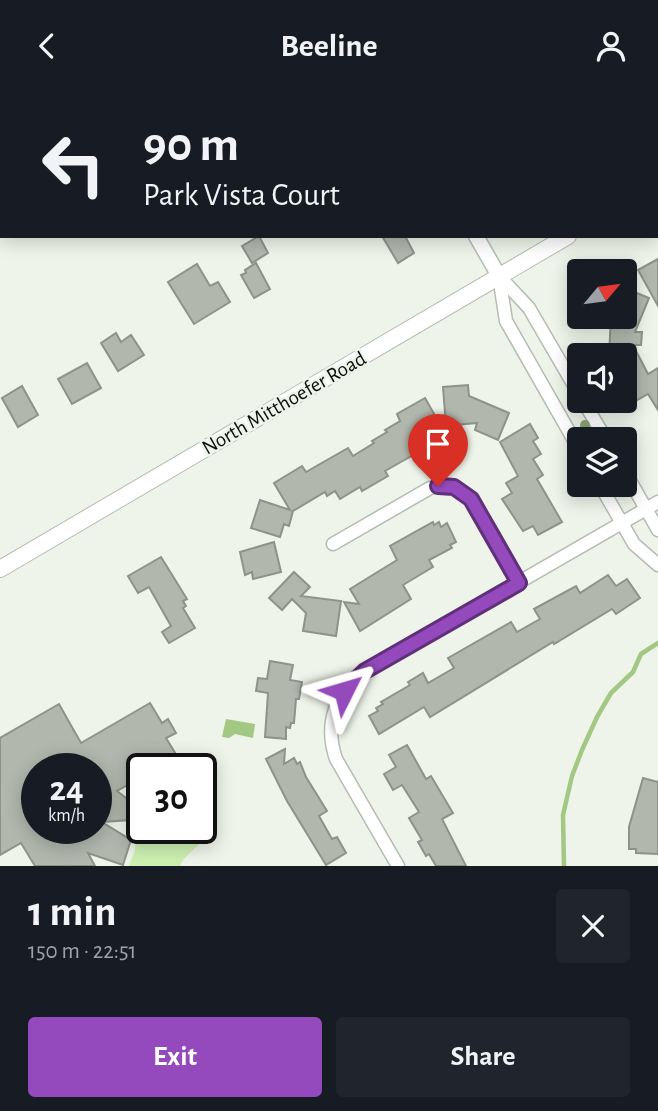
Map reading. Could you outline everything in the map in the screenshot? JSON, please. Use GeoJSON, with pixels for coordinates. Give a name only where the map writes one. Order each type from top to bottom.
{"type":"FeatureCollection","features":[{"type":"Feature","properties":{"kind":"main road","name":"North Mitthoefer Road"},"geometry":{"type":"LineString","coordinates":[[0,569],[565,238]]}},
{"type":"Feature","properties":{"kind":"street"},"geometry":{"type":"LineString","coordinates":[[477,238],[499,276],[529,308],[567,373]]}},
{"type":"Feature","properties":{"kind":"street"},"geometry":{"type":"LineString","coordinates":[[499,276],[506,321],[567,428]]}},
{"type":"Feature","properties":{"kind":"street"},"geometry":{"type":"LineString","coordinates":[[333,544],[430,488],[448,486],[471,499],[519,583]]}},
{"type":"Feature","properties":{"kind":"street"},"geometry":{"type":"LineString","coordinates":[[637,493],[658,530]]}},
{"type":"Feature","properties":{"kind":"street"},"geometry":{"type":"LineString","coordinates":[[607,497],[634,544],[658,565]]}},
{"type":"Feature","properties":{"kind":"street"},"geometry":{"type":"LineString","coordinates":[[398,866],[336,759],[330,739],[332,717],[340,697],[365,671],[658,502]]}},
{"type":"Feature","properties":{"kind":"shaded area"},"geometry":{"type":"Polygon","coordinates":[[[226,719],[255,724],[253,738],[235,734],[229,738],[222,737],[226,719]]]}},
{"type":"Feature","properties":{"kind":"shaded area"},"geometry":{"type":"Polygon","coordinates":[[[135,844],[199,844],[180,866],[129,866],[135,844]]]}},
{"type":"Feature","properties":{"kind":"building"},"geometry":{"type":"Polygon","coordinates":[[[260,238],[268,253],[252,263],[242,246],[260,238]]]}},
{"type":"Feature","properties":{"kind":"building"},"geometry":{"type":"Polygon","coordinates":[[[383,238],[406,238],[414,253],[398,263],[383,238]]]}},
{"type":"Feature","properties":{"kind":"building"},"geometry":{"type":"Polygon","coordinates":[[[658,259],[658,306],[638,270],[658,259]]]}},
{"type":"Feature","properties":{"kind":"building"},"geometry":{"type":"Polygon","coordinates":[[[256,263],[270,289],[254,298],[241,275],[256,263]]]}},
{"type":"Feature","properties":{"kind":"building"},"geometry":{"type":"Polygon","coordinates":[[[197,264],[210,286],[218,282],[230,302],[194,324],[168,282],[197,264]]]}},
{"type":"Feature","properties":{"kind":"building"},"geometry":{"type":"Polygon","coordinates":[[[637,293],[649,298],[637,327],[637,293]]]}},
{"type":"Feature","properties":{"kind":"building"},"geometry":{"type":"Polygon","coordinates":[[[610,329],[636,329],[635,332],[642,332],[641,345],[610,343],[610,329]]]}},
{"type":"Feature","properties":{"kind":"building"},"geometry":{"type":"Polygon","coordinates":[[[116,333],[121,342],[131,335],[144,355],[118,371],[101,343],[116,333]]]}},
{"type":"Feature","properties":{"kind":"building"},"geometry":{"type":"Polygon","coordinates":[[[637,353],[648,374],[658,368],[658,410],[648,394],[637,400],[637,353]]]}},
{"type":"Feature","properties":{"kind":"building"},"geometry":{"type":"Polygon","coordinates":[[[87,363],[101,388],[72,404],[58,379],[87,363]]]}},
{"type":"Feature","properties":{"kind":"building"},"geometry":{"type":"Polygon","coordinates":[[[468,385],[469,396],[509,413],[498,440],[475,430],[477,423],[446,426],[443,387],[468,385]]]}},
{"type":"Feature","properties":{"kind":"building"},"geometry":{"type":"Polygon","coordinates":[[[22,386],[38,415],[18,427],[2,398],[22,386]]]}},
{"type":"Feature","properties":{"kind":"building"},"geometry":{"type":"Polygon","coordinates":[[[425,398],[441,426],[422,427],[427,436],[410,446],[415,454],[385,471],[388,476],[362,491],[360,487],[340,499],[335,491],[327,496],[325,492],[293,511],[289,526],[284,524],[280,537],[251,528],[260,500],[290,510],[274,483],[302,466],[306,472],[348,448],[353,456],[374,443],[372,441],[400,421],[397,414],[425,398]]]}},
{"type":"Feature","properties":{"kind":"building"},"geometry":{"type":"Polygon","coordinates":[[[530,424],[538,438],[533,441],[541,454],[533,459],[543,475],[537,479],[562,522],[538,535],[533,526],[523,531],[502,499],[512,493],[506,483],[518,476],[500,442],[530,424]]]}},
{"type":"Feature","properties":{"kind":"building"},"geometry":{"type":"Polygon","coordinates":[[[433,522],[434,525],[439,522],[441,527],[447,523],[456,542],[450,545],[452,548],[429,560],[433,567],[403,585],[411,599],[360,631],[344,602],[359,604],[350,589],[397,560],[390,546],[433,522]]]}},
{"type":"Feature","properties":{"kind":"building"},"geometry":{"type":"Polygon","coordinates":[[[274,542],[281,572],[253,579],[252,572],[245,575],[240,552],[274,542]]]}},
{"type":"Feature","properties":{"kind":"building"},"geometry":{"type":"Polygon","coordinates":[[[161,557],[187,599],[183,601],[186,606],[183,608],[195,628],[169,643],[162,632],[171,626],[149,587],[138,593],[128,576],[161,557]]]}},
{"type":"Feature","properties":{"kind":"building"},"geometry":{"type":"Polygon","coordinates":[[[294,572],[310,587],[301,596],[341,601],[336,636],[303,631],[306,613],[292,599],[282,610],[269,598],[294,572]]]}},
{"type":"Feature","properties":{"kind":"building"},"geometry":{"type":"Polygon","coordinates":[[[608,575],[616,586],[627,579],[640,598],[616,614],[612,609],[554,644],[553,642],[430,717],[424,707],[379,734],[369,716],[378,711],[376,708],[383,704],[381,702],[410,685],[408,682],[423,673],[428,683],[454,668],[448,658],[511,622],[517,632],[540,619],[534,609],[576,586],[580,593],[608,575]]]}},
{"type":"Feature","properties":{"kind":"building"},"geometry":{"type":"Polygon","coordinates":[[[270,661],[293,665],[290,680],[302,682],[299,699],[296,699],[294,723],[291,723],[290,728],[286,727],[286,739],[265,737],[268,693],[256,691],[258,678],[267,679],[270,661]]]}},
{"type":"Feature","properties":{"kind":"building"},"geometry":{"type":"Polygon","coordinates":[[[150,703],[162,723],[168,719],[176,733],[166,738],[175,753],[126,753],[126,786],[117,791],[126,798],[126,820],[112,821],[112,753],[21,753],[21,843],[0,855],[0,738],[59,704],[81,743],[150,703]]]}},
{"type":"Feature","properties":{"kind":"building"},"geometry":{"type":"Polygon","coordinates":[[[407,745],[426,779],[431,776],[453,813],[442,819],[466,866],[436,866],[429,854],[426,856],[418,842],[422,840],[409,818],[419,812],[402,785],[393,790],[384,774],[396,767],[389,755],[407,745]]]}},
{"type":"Feature","properties":{"kind":"building"},"geometry":{"type":"Polygon","coordinates":[[[285,749],[284,764],[294,758],[297,764],[300,762],[327,811],[319,816],[332,839],[337,837],[346,853],[326,865],[287,801],[266,759],[285,749]]]}},
{"type":"Feature","properties":{"kind":"building"},"geometry":{"type":"Polygon","coordinates":[[[643,778],[658,782],[658,854],[636,853],[636,849],[629,849],[629,827],[643,778]]]}},
{"type":"Feature","properties":{"kind":"building"},"geometry":{"type":"Polygon","coordinates":[[[112,828],[126,837],[126,844],[130,844],[123,865],[88,853],[95,866],[35,866],[22,844],[112,844],[112,828]]]}},
{"type":"Feature","properties":{"kind":"waterway"},"geometry":{"type":"LineString","coordinates":[[564,866],[563,815],[572,776],[582,750],[611,693],[633,672],[641,654],[658,643]]}},
{"type":"Feature","properties":{"kind":"route"},"geometry":{"type":"LineString","coordinates":[[344,691],[365,671],[519,583],[471,499],[454,487],[438,486]]}}]}
